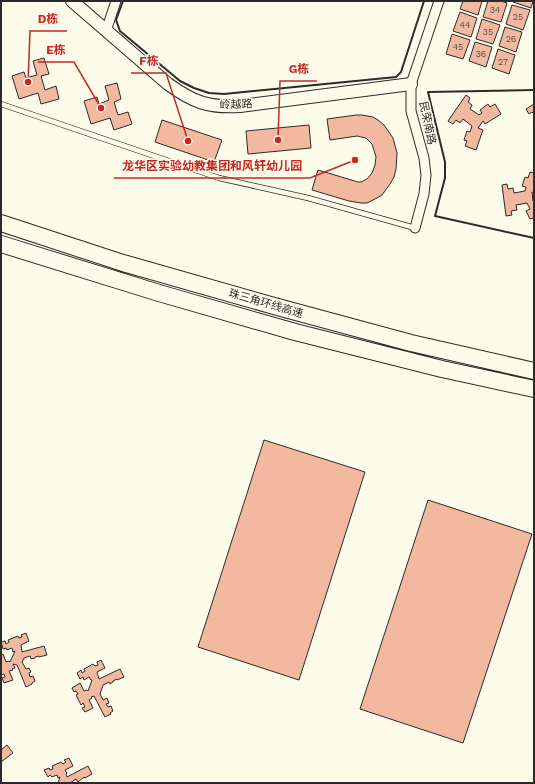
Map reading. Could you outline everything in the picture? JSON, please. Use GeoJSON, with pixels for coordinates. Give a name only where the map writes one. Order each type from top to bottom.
{"type":"FeatureCollection","features":[{"type":"Feature","properties":{"kind":"highway","name":"珠三角环线高速"},"geometry":{"type":"LineString","coordinates":[[1,223],[124,263],[274,306],[411,344],[534,371]]}},
{"type":"Feature","properties":{"kind":"highway","name":"珠三角环线高速"},"geometry":{"type":"LineString","coordinates":[[1,244],[159,293],[295,332],[442,369],[534,389]]}},
{"type":"Feature","properties":{"kind":"street","name":"岭越路"},"geometry":{"type":"LineString","coordinates":[[72,1],[168,84],[193,100],[209,105],[224,107],[240,106],[411,84]]}},
{"type":"Feature","properties":{"kind":"street"},"geometry":{"type":"LineString","coordinates":[[106,31],[116,1]]}},
{"type":"Feature","properties":{"kind":"street","name":"民荣南路"},"geometry":{"type":"LineString","coordinates":[[415,228],[424,194],[426,175],[424,158],[418,140],[412,111],[411,84],[439,1]]}},
{"type":"Feature","properties":{"kind":"lane"},"geometry":{"type":"LineString","coordinates":[[1,104],[219,178],[308,198],[415,228]]}},
{"type":"Feature","properties":{"kind":"building"},"geometry":{"type":"Polygon","coordinates":[[[463,1],[482,1],[478,15],[460,9],[463,1]]]}},
{"type":"Feature","properties":{"kind":"building"},"geometry":{"type":"Polygon","coordinates":[[[488,1],[501,1],[507,3],[501,22],[483,17],[488,1]]]}},
{"type":"Feature","properties":{"kind":"building"},"geometry":{"type":"Polygon","coordinates":[[[513,1],[533,1],[531,8],[513,1]]]}},
{"type":"Feature","properties":{"kind":"building"},"geometry":{"type":"Polygon","coordinates":[[[512,5],[530,10],[523,30],[506,24],[512,5]]]}},
{"type":"Feature","properties":{"kind":"building"},"geometry":{"type":"Polygon","coordinates":[[[460,12],[477,18],[471,37],[453,31],[460,12]]]}},
{"type":"Feature","properties":{"kind":"building"},"geometry":{"type":"Polygon","coordinates":[[[482,19],[500,25],[493,44],[476,39],[482,19]]]}},
{"type":"Feature","properties":{"kind":"building"},"geometry":{"type":"Polygon","coordinates":[[[505,27],[522,32],[516,52],[499,46],[505,27]]]}},
{"type":"Feature","properties":{"kind":"building"},"geometry":{"type":"Polygon","coordinates":[[[452,34],[470,40],[463,59],[446,54],[452,34]]]}},
{"type":"Feature","properties":{"kind":"building"},"geometry":{"type":"Polygon","coordinates":[[[475,42],[492,47],[486,67],[469,61],[475,42]]]}},
{"type":"Feature","properties":{"kind":"building"},"geometry":{"type":"Polygon","coordinates":[[[498,49],[515,55],[509,74],[492,68],[498,49]]]}},
{"type":"Feature","properties":{"kind":"building"},"geometry":{"type":"Polygon","coordinates":[[[44,58],[49,74],[41,76],[45,90],[56,86],[59,99],[41,104],[38,93],[19,99],[12,76],[24,72],[26,78],[37,75],[33,61],[44,58]]]}},
{"type":"Feature","properties":{"kind":"building"},"geometry":{"type":"Polygon","coordinates":[[[117,83],[121,99],[114,102],[118,115],[128,112],[132,124],[114,130],[110,118],[91,124],[84,101],[97,97],[99,104],[109,100],[105,86],[117,83]]]}},
{"type":"Feature","properties":{"kind":"building"},"geometry":{"type":"Polygon","coordinates":[[[466,95],[470,98],[468,102],[472,105],[470,109],[479,115],[482,113],[480,110],[488,104],[490,107],[495,104],[501,114],[485,124],[483,121],[478,128],[483,130],[476,150],[465,146],[467,141],[464,140],[467,131],[470,132],[472,126],[463,119],[460,123],[456,120],[453,124],[448,121],[466,95]]]}},
{"type":"Feature","properties":{"kind":"building"},"geometry":{"type":"Polygon","coordinates":[[[534,104],[534,114],[532,112],[529,114],[526,109],[534,104]]]}},
{"type":"Feature","properties":{"kind":"building"},"geometry":{"type":"Polygon","coordinates":[[[356,115],[373,117],[384,125],[393,138],[397,153],[396,169],[390,184],[382,195],[367,203],[349,201],[312,190],[318,170],[358,182],[367,179],[372,173],[376,157],[372,144],[366,138],[357,136],[330,140],[327,119],[356,115]]]}},
{"type":"Feature","properties":{"kind":"building"},"geometry":{"type":"Polygon","coordinates":[[[162,120],[222,140],[214,162],[155,142],[162,120]]]}},
{"type":"Feature","properties":{"kind":"building"},"geometry":{"type":"Polygon","coordinates":[[[309,125],[311,148],[248,154],[246,131],[309,125]]]}},
{"type":"Feature","properties":{"kind":"building"},"geometry":{"type":"Polygon","coordinates":[[[530,172],[534,173],[534,193],[532,192],[534,201],[534,219],[530,219],[526,211],[530,209],[527,203],[516,205],[517,210],[511,211],[512,215],[506,216],[502,185],[507,184],[508,189],[513,188],[514,193],[525,191],[526,187],[522,186],[525,177],[528,178],[530,172]]]}},
{"type":"Feature","properties":{"kind":"building"},"geometry":{"type":"Polygon","coordinates":[[[264,440],[365,472],[299,680],[198,647],[264,440]]]}},
{"type":"Feature","properties":{"kind":"building"},"geometry":{"type":"Polygon","coordinates":[[[428,500],[532,534],[463,743],[360,709],[428,500]]]}},
{"type":"Feature","properties":{"kind":"building"},"geometry":{"type":"Polygon","coordinates":[[[26,633],[29,641],[21,645],[22,652],[44,646],[47,655],[31,659],[30,656],[24,658],[22,662],[26,669],[29,668],[31,672],[29,673],[30,677],[33,676],[35,681],[32,684],[26,687],[17,665],[13,664],[15,668],[9,671],[13,680],[4,683],[2,678],[5,677],[4,674],[1,675],[1,655],[3,654],[6,662],[10,662],[15,651],[13,652],[12,648],[7,650],[6,648],[3,649],[1,642],[5,641],[6,644],[9,642],[8,640],[18,636],[19,638],[22,637],[21,635],[26,633]]]}},
{"type":"Feature","properties":{"kind":"building"},"geometry":{"type":"Polygon","coordinates":[[[101,660],[105,668],[97,672],[99,679],[120,669],[124,677],[113,681],[110,684],[109,682],[103,685],[100,694],[103,700],[107,698],[109,703],[106,704],[108,707],[111,706],[113,711],[105,717],[94,696],[89,700],[93,708],[85,712],[82,708],[85,707],[83,703],[81,705],[76,695],[78,694],[76,691],[74,692],[72,688],[80,683],[84,691],[88,691],[92,680],[89,677],[84,680],[83,677],[80,679],[77,673],[81,670],[82,673],[85,671],[84,669],[93,664],[95,666],[98,665],[97,662],[101,660]]]}},
{"type":"Feature","properties":{"kind":"building"},"geometry":{"type":"Polygon","coordinates":[[[7,745],[13,753],[1,762],[1,750],[7,745]]]}},
{"type":"Feature","properties":{"kind":"building"},"geometry":{"type":"Polygon","coordinates":[[[69,758],[73,766],[65,770],[67,777],[88,766],[92,774],[85,778],[84,777],[78,782],[76,779],[70,783],[58,783],[60,777],[58,778],[57,775],[52,777],[50,775],[48,777],[44,770],[49,768],[50,770],[53,769],[52,766],[61,762],[63,764],[66,762],[64,760],[69,758]]]}},
{"type":"Feature","properties":{"kind":"wall"},"geometry":{"type":"LineString","coordinates":[[123,1],[116,20],[120,31],[180,81],[209,93],[224,94],[396,77],[401,72],[424,1]]}},
{"type":"Feature","properties":{"kind":"wall"},"geometry":{"type":"LineString","coordinates":[[534,90],[428,92],[445,162],[445,178],[435,216],[534,238]]}},
{"type":"Feature","properties":{"kind":"place","name":"D栋"},"geometry":{"type":"Point","coordinates":[28,82]}},
{"type":"Feature","properties":{"kind":"place","name":"E栋"},"geometry":{"type":"Point","coordinates":[101,108]}},
{"type":"Feature","properties":{"kind":"place","name":"G栋"},"geometry":{"type":"Point","coordinates":[278,140]}},
{"type":"Feature","properties":{"kind":"place","name":"F栋"},"geometry":{"type":"Point","coordinates":[188,141]}},
{"type":"Feature","properties":{"kind":"place","name":"龙华区实验幼教集团和风轩幼儿园"},"geometry":{"type":"Point","coordinates":[355,160]}}]}
